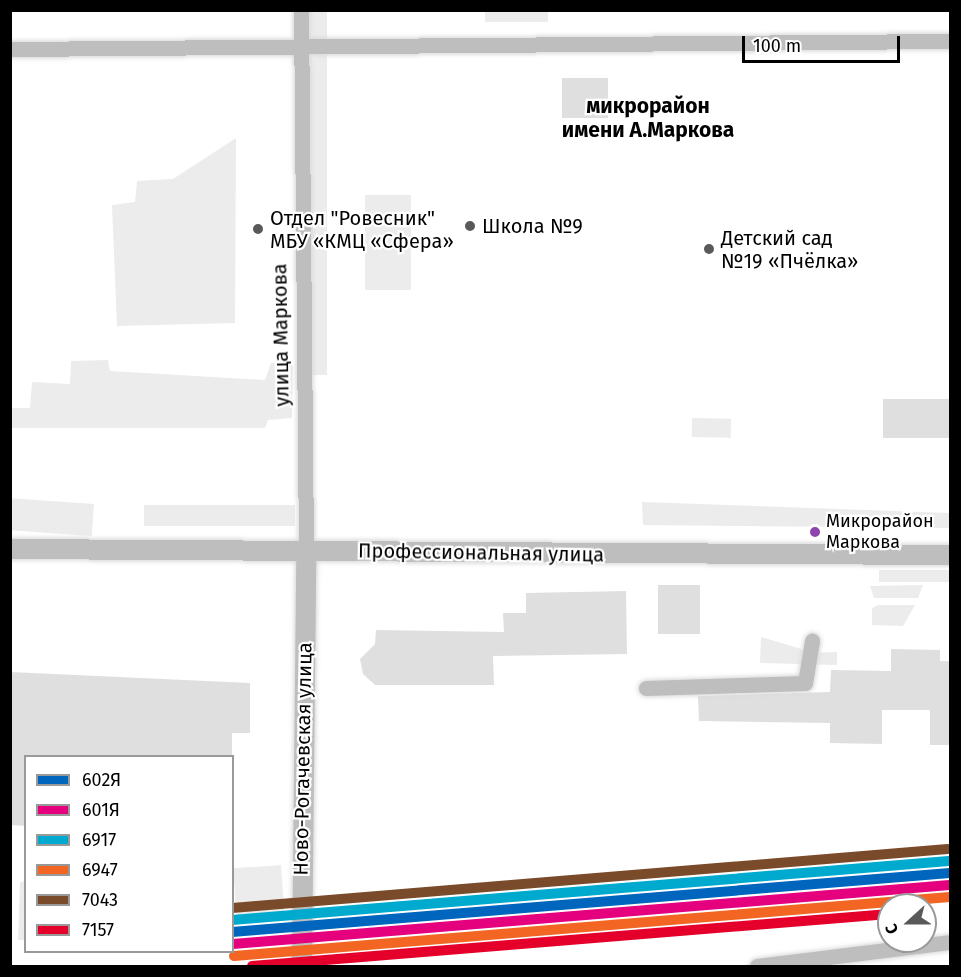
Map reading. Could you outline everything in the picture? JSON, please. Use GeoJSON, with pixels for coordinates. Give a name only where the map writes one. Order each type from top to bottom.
{"type":"FeatureCollection","features":[{"type":"Feature","properties":{"kind":"main road","name":"Профессиональная улица"},"geometry":{"type":"LineString","coordinates":[[10,549],[951,555]]}},
{"type":"Feature","properties":{"kind":"main road","name":"Ново-Рогачевская улица"},"geometry":{"type":"LineString","coordinates":[[302,966],[306,551]]}},
{"type":"Feature","properties":{"kind":"street","name":"улица Маркова"},"geometry":{"type":"LineString","coordinates":[[301,10],[302,45],[298,124],[306,551]]}},
{"type":"Feature","properties":{"kind":"street"},"geometry":{"type":"LineString","coordinates":[[10,48],[951,41]]}},
{"type":"Feature","properties":{"kind":"street"},"geometry":{"type":"LineString","coordinates":[[645,688],[805,683],[812,641]]}},
{"type":"Feature","properties":{"kind":"street"},"geometry":{"type":"LineString","coordinates":[[757,966],[951,942]]}},
{"type":"Feature","properties":{"kind":"shaded area"},"geometry":{"type":"Polygon","coordinates":[[[305,11],[327,11],[327,375],[305,375],[305,11]]]}},
{"type":"Feature","properties":{"kind":"shaded area"},"geometry":{"type":"Polygon","coordinates":[[[485,11],[548,11],[548,22],[485,22],[485,11]]]}},
{"type":"Feature","properties":{"kind":"shaded area"},"geometry":{"type":"Polygon","coordinates":[[[236,138],[235,323],[117,326],[112,205],[135,202],[137,181],[173,179],[236,138]]]}},
{"type":"Feature","properties":{"kind":"shaded area"},"geometry":{"type":"Polygon","coordinates":[[[365,195],[411,195],[411,290],[365,290],[365,195]]]}},
{"type":"Feature","properties":{"kind":"shaded area"},"geometry":{"type":"Polygon","coordinates":[[[108,360],[110,371],[265,380],[271,363],[293,361],[292,418],[268,420],[265,428],[11,428],[11,408],[30,408],[32,382],[70,384],[71,361],[108,360]]]}},
{"type":"Feature","properties":{"kind":"shaded area"},"geometry":{"type":"Polygon","coordinates":[[[692,418],[731,419],[731,438],[692,437],[692,418]]]}},
{"type":"Feature","properties":{"kind":"shaded area"},"geometry":{"type":"Polygon","coordinates":[[[11,498],[94,504],[92,536],[10,530],[11,498]]]}},
{"type":"Feature","properties":{"kind":"shaded area"},"geometry":{"type":"Polygon","coordinates":[[[642,502],[950,513],[950,528],[643,525],[642,502]]]}},
{"type":"Feature","properties":{"kind":"shaded area"},"geometry":{"type":"Polygon","coordinates":[[[144,505],[295,505],[295,526],[144,526],[144,505]]]}},
{"type":"Feature","properties":{"kind":"shaded area"},"geometry":{"type":"Polygon","coordinates":[[[879,570],[950,570],[950,582],[879,582],[879,570]]]}},
{"type":"Feature","properties":{"kind":"shaded area"},"geometry":{"type":"Polygon","coordinates":[[[923,585],[918,598],[874,598],[870,586],[923,585]]]}},
{"type":"Feature","properties":{"kind":"shaded area"},"geometry":{"type":"Polygon","coordinates":[[[878,605],[915,605],[903,626],[872,625],[872,608],[878,605]]]}},
{"type":"Feature","properties":{"kind":"shaded area"},"geometry":{"type":"Polygon","coordinates":[[[761,637],[815,653],[837,652],[837,665],[760,663],[761,637]]]}},
{"type":"Feature","properties":{"kind":"shaded area"},"geometry":{"type":"Polygon","coordinates":[[[281,865],[285,920],[237,923],[234,868],[281,865]]]}},
{"type":"Feature","properties":{"kind":"shaded area"},"geometry":{"type":"Polygon","coordinates":[[[24,881],[24,940],[18,940],[20,882],[24,881]]]}},
{"type":"Feature","properties":{"kind":"building"},"geometry":{"type":"Polygon","coordinates":[[[562,78],[608,78],[608,118],[562,118],[562,78]]]}},
{"type":"Feature","properties":{"kind":"building"},"geometry":{"type":"Polygon","coordinates":[[[883,399],[949,399],[949,438],[883,438],[883,399]]]}},
{"type":"Feature","properties":{"kind":"building"},"geometry":{"type":"Polygon","coordinates":[[[658,585],[700,585],[700,634],[658,634],[658,585]]]}},
{"type":"Feature","properties":{"kind":"building"},"geometry":{"type":"Polygon","coordinates":[[[626,591],[627,654],[493,656],[494,685],[375,685],[363,674],[360,659],[375,644],[376,630],[504,632],[503,613],[526,613],[526,593],[626,591]]]}},
{"type":"Feature","properties":{"kind":"building"},"geometry":{"type":"Polygon","coordinates":[[[891,649],[940,650],[940,661],[951,661],[951,745],[930,745],[930,710],[882,710],[882,744],[830,743],[830,723],[699,721],[698,696],[830,692],[831,670],[891,671],[891,649]]]}},
{"type":"Feature","properties":{"kind":"building"},"geometry":{"type":"Polygon","coordinates":[[[10,672],[250,683],[250,733],[232,733],[232,755],[24,755],[24,826],[10,825],[10,672]]]}},
{"type":"Feature","properties":{"kind":"transit line","name":"7043"},"geometry":{"type":"LineString","coordinates":[[234,908],[948,849]]}},
{"type":"Feature","properties":{"kind":"transit line","name":"6917"},"geometry":{"type":"LineString","coordinates":[[234,920],[949,861]]}},
{"type":"Feature","properties":{"kind":"transit line","name":"602Я"},"geometry":{"type":"LineString","coordinates":[[234,932],[950,873]]}},
{"type":"Feature","properties":{"kind":"transit line","name":"601Я"},"geometry":{"type":"LineString","coordinates":[[234,944],[950,885]]}},
{"type":"Feature","properties":{"kind":"transit line","name":"6947"},"geometry":{"type":"LineString","coordinates":[[234,956],[950,897]]}},
{"type":"Feature","properties":{"kind":"transit line","name":"7157"},"geometry":{"type":"LineString","coordinates":[[252,966],[877,915]]}},
{"type":"Feature","properties":{"kind":"place","name":"Школа №9"},"geometry":{"type":"Point","coordinates":[470,226]}},
{"type":"Feature","properties":{"kind":"place","name":"Отдел \"Ровесник\" МБУ «КМЦ «Сфера»"},"geometry":{"type":"Point","coordinates":[258,229]}},
{"type":"Feature","properties":{"kind":"place","name":"Детский сад №19 «Пчёлка»"},"geometry":{"type":"Point","coordinates":[709,249]}},
{"type":"Feature","properties":{"kind":"place","name":"Микрорайон Маркова"},"geometry":{"type":"Point","coordinates":[815,532]}},
{"type":"Feature","properties":{"kind":"district","name":"микрорайон имени А.Маркова"},"geometry":{"type":"Point","coordinates":[648,118]}}]}
